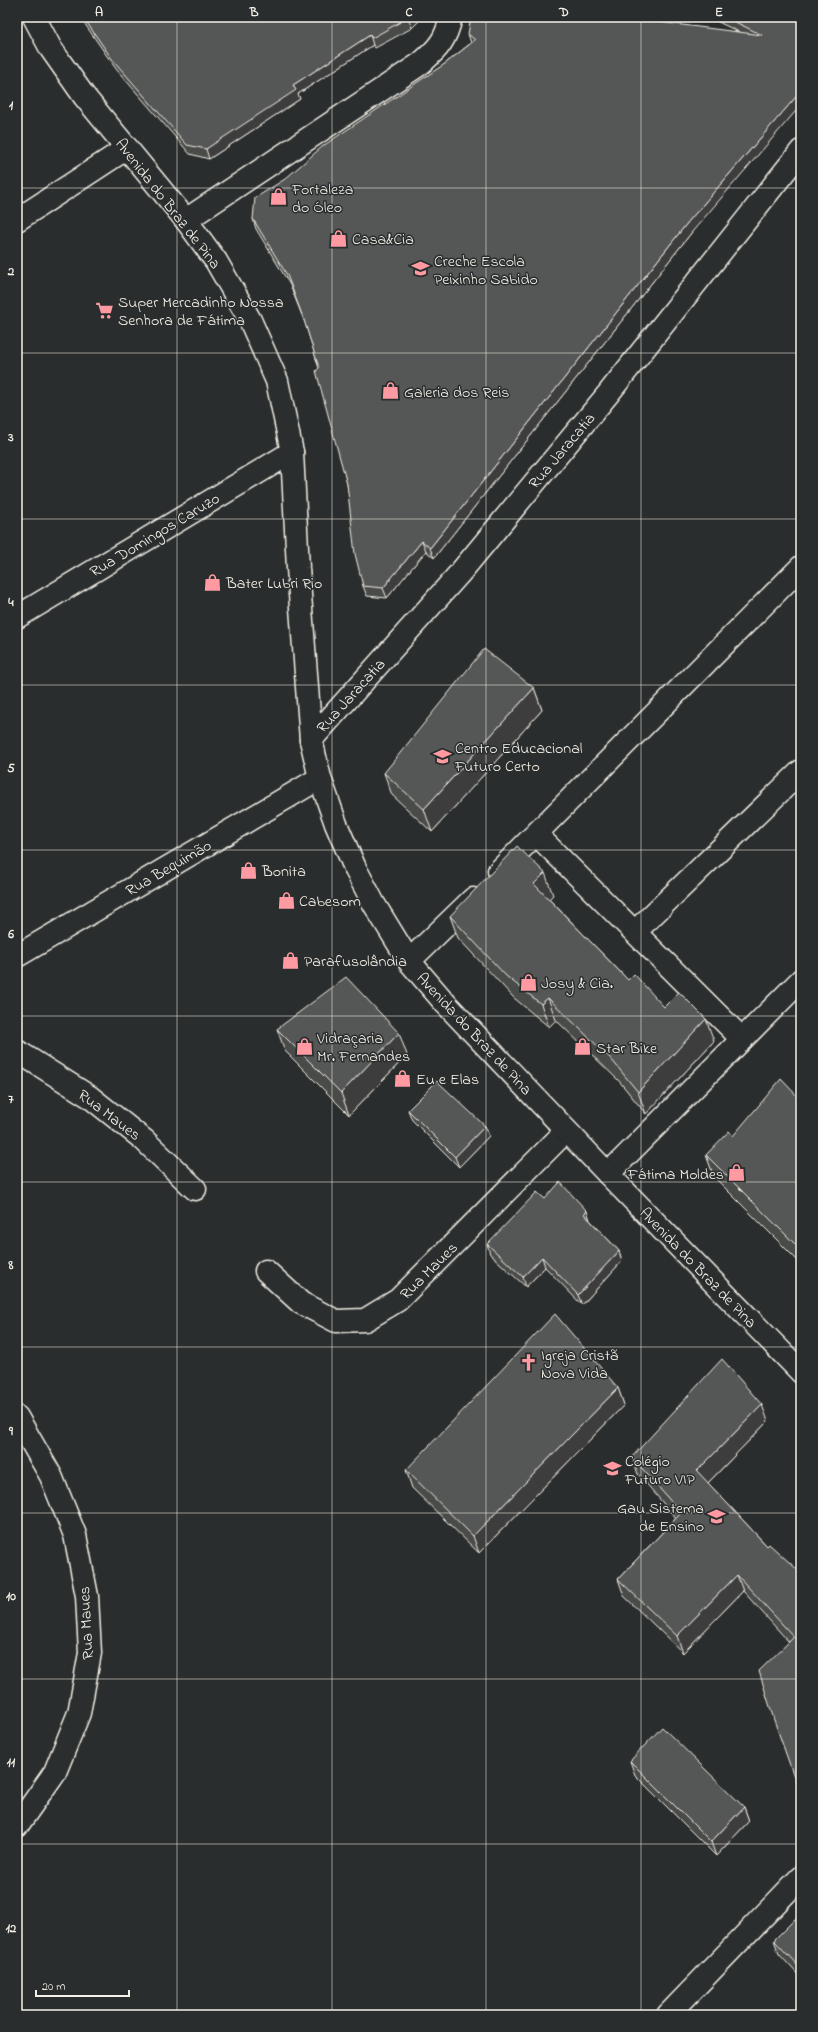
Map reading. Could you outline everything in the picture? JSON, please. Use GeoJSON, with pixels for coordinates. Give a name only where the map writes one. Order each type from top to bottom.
{"type":"FeatureCollection","features":[{"type":"Feature","properties":{"kind":"street","name":"Avenida do Braz de Pina"},"geometry":{"type":"LineString","coordinates":[[34,17],[51,50],[84,96],[186,220],[216,261],[256,334],[277,381],[292,452],[298,576],[311,740],[320,778],[355,868],[374,904],[409,961],[446,1004],[566,1131],[801,1372]]}},
{"type":"Feature","properties":{"kind":"street"},"geometry":{"type":"LineString","coordinates":[[186,220],[420,64],[438,49],[448,30],[451,17]]}},
{"type":"Feature","properties":{"kind":"street"},"geometry":{"type":"LineString","coordinates":[[17,220],[127,148]]}},
{"type":"Feature","properties":{"kind":"street","name":"Rua Jaracatia"},"geometry":{"type":"LineString","coordinates":[[311,740],[459,574],[608,394],[801,151]]}},
{"type":"Feature","properties":{"kind":"street","name":"Rua Domingos Caruzo"},"geometry":{"type":"LineString","coordinates":[[17,616],[292,452]]}},
{"type":"Feature","properties":{"kind":"street"},"geometry":{"type":"LineString","coordinates":[[409,961],[457,915],[801,567]]}},
{"type":"Feature","properties":{"kind":"street"},"geometry":{"type":"LineString","coordinates":[[635,932],[801,771]]}},
{"type":"Feature","properties":{"kind":"street","name":"Rua Bequimão"},"geometry":{"type":"LineString","coordinates":[[17,956],[320,778]]}},
{"type":"Feature","properties":{"kind":"street"},"geometry":{"type":"LineString","coordinates":[[536,834],[742,1038]]}},
{"type":"Feature","properties":{"kind":"street"},"geometry":{"type":"LineString","coordinates":[[608,1174],[801,980]]}},
{"type":"Feature","properties":{"kind":"street","name":"Rua Maues"},"geometry":{"type":"LineString","coordinates":[[17,1051],[102,1107],[144,1140],[195,1189]]}},
{"type":"Feature","properties":{"kind":"street","name":"Rua Maues"},"geometry":{"type":"LineString","coordinates":[[266,1271],[300,1303],[336,1320],[365,1320],[398,1300],[566,1131]]}},
{"type":"Feature","properties":{"kind":"street","name":"Rua Maues"},"geometry":{"type":"LineString","coordinates":[[17,1417],[51,1476],[75,1535],[87,1596],[90,1653],[79,1713],[55,1772],[17,1826]]}},
{"type":"Feature","properties":{"kind":"street"},"geometry":{"type":"LineString","coordinates":[[668,2015],[801,1877]]}},
{"type":"Feature","properties":{"kind":"building"},"geometry":{"type":"Polygon","coordinates":[[[83,17],[409,17],[372,38],[370,35],[293,85],[296,90],[206,149],[187,145],[112,59],[83,17]]]}},
{"type":"Feature","properties":{"kind":"building"},"geometry":{"type":"Polygon","coordinates":[[[471,17],[619,17],[762,35],[725,17],[801,17],[801,91],[688,222],[430,548],[422,541],[383,588],[363,586],[355,554],[347,484],[316,371],[319,368],[304,320],[287,275],[253,219],[255,198],[285,179],[323,146],[446,63],[475,40],[468,34],[471,17]]]}},
{"type":"Feature","properties":{"kind":"building"},"geometry":{"type":"Polygon","coordinates":[[[484,649],[534,688],[424,809],[384,773],[484,649]]]}},
{"type":"Feature","properties":{"kind":"building"},"geometry":{"type":"Polygon","coordinates":[[[517,846],[545,873],[534,884],[628,980],[634,974],[664,1007],[679,992],[706,1019],[638,1092],[611,1059],[548,998],[541,1004],[506,976],[450,916],[517,846]]]}},
{"type":"Feature","properties":{"kind":"building"},"geometry":{"type":"Polygon","coordinates":[[[346,977],[399,1033],[341,1093],[277,1029],[346,977]]]}},
{"type":"Feature","properties":{"kind":"building"},"geometry":{"type":"Polygon","coordinates":[[[781,1079],[801,1100],[801,1250],[706,1155],[729,1131],[733,1136],[781,1079]]]}},
{"type":"Feature","properties":{"kind":"building"},"geometry":{"type":"Polygon","coordinates":[[[437,1081],[485,1126],[455,1157],[408,1110],[437,1081]]]}},
{"type":"Feature","properties":{"kind":"building"},"geometry":{"type":"Polygon","coordinates":[[[560,1182],[587,1211],[584,1214],[619,1251],[578,1295],[542,1257],[523,1277],[487,1244],[537,1192],[545,1199],[560,1182]]]}},
{"type":"Feature","properties":{"kind":"building"},"geometry":{"type":"Polygon","coordinates":[[[555,1314],[618,1388],[473,1536],[406,1470],[555,1314]]]}},
{"type":"Feature","properties":{"kind":"building"},"geometry":{"type":"Polygon","coordinates":[[[722,1359],[762,1405],[697,1471],[767,1546],[769,1544],[800,1572],[801,1570],[801,1796],[774,1720],[759,1671],[794,1637],[737,1575],[677,1636],[618,1579],[681,1513],[632,1457],[722,1359]]]}},
{"type":"Feature","properties":{"kind":"building"},"geometry":{"type":"Polygon","coordinates":[[[662,1727],[744,1807],[711,1842],[630,1761],[662,1727]]]}},
{"type":"Feature","properties":{"kind":"building"},"geometry":{"type":"Polygon","coordinates":[[[799,1915],[801,1917],[801,1969],[774,1940],[799,1915]]]}},
{"type":"Feature","properties":{"kind":"place","name":"Fortaleza do Óleo"},"geometry":{"type":"Point","coordinates":[279,197]}},
{"type":"Feature","properties":{"kind":"place","name":"Casa&Cia"},"geometry":{"type":"Point","coordinates":[339,238]}},
{"type":"Feature","properties":{"kind":"place","name":"Creche Escola Peixinho Sabido"},"geometry":{"type":"Point","coordinates":[421,269]}},
{"type":"Feature","properties":{"kind":"place","name":"Super Mercadinho Nossa Senhora de Fátima"},"geometry":{"type":"Point","coordinates":[105,310]}},
{"type":"Feature","properties":{"kind":"place","name":"Galeria dos Reis"},"geometry":{"type":"Point","coordinates":[391,391]}},
{"type":"Feature","properties":{"kind":"place","name":"Bater Lubri Rio"},"geometry":{"type":"Point","coordinates":[213,582]}},
{"type":"Feature","properties":{"kind":"place","name":"Centro Educacional Futuro Certo"},"geometry":{"type":"Point","coordinates":[442,756]}},
{"type":"Feature","properties":{"kind":"place","name":"Bonita"},"geometry":{"type":"Point","coordinates":[249,870]}},
{"type":"Feature","properties":{"kind":"place","name":"Cabesom"},"geometry":{"type":"Point","coordinates":[286,900]}},
{"type":"Feature","properties":{"kind":"place","name":"Parafusolândia"},"geometry":{"type":"Point","coordinates":[291,960]}},
{"type":"Feature","properties":{"kind":"place","name":"Josy & Cia."},"geometry":{"type":"Point","coordinates":[528,982]}},
{"type":"Feature","properties":{"kind":"place","name":"Vidraçaria Mr. Fernandes"},"geometry":{"type":"Point","coordinates":[304,1046]}},
{"type":"Feature","properties":{"kind":"place","name":"Star Bike"},"geometry":{"type":"Point","coordinates":[583,1047]}},
{"type":"Feature","properties":{"kind":"place","name":"Eu e Elas"},"geometry":{"type":"Point","coordinates":[403,1078]}},
{"type":"Feature","properties":{"kind":"place","name":"Fátima Moldes"},"geometry":{"type":"Point","coordinates":[737,1173]}},
{"type":"Feature","properties":{"kind":"place","name":"Igreja Cristã Nova Vida"},"geometry":{"type":"Point","coordinates":[528,1363]}},
{"type":"Feature","properties":{"kind":"place","name":"Colégio Futuro VIP"},"geometry":{"type":"Point","coordinates":[612,1469]}},
{"type":"Feature","properties":{"kind":"place","name":"Gau Sistema de Ensino"},"geometry":{"type":"Point","coordinates":[717,1516]}}]}
